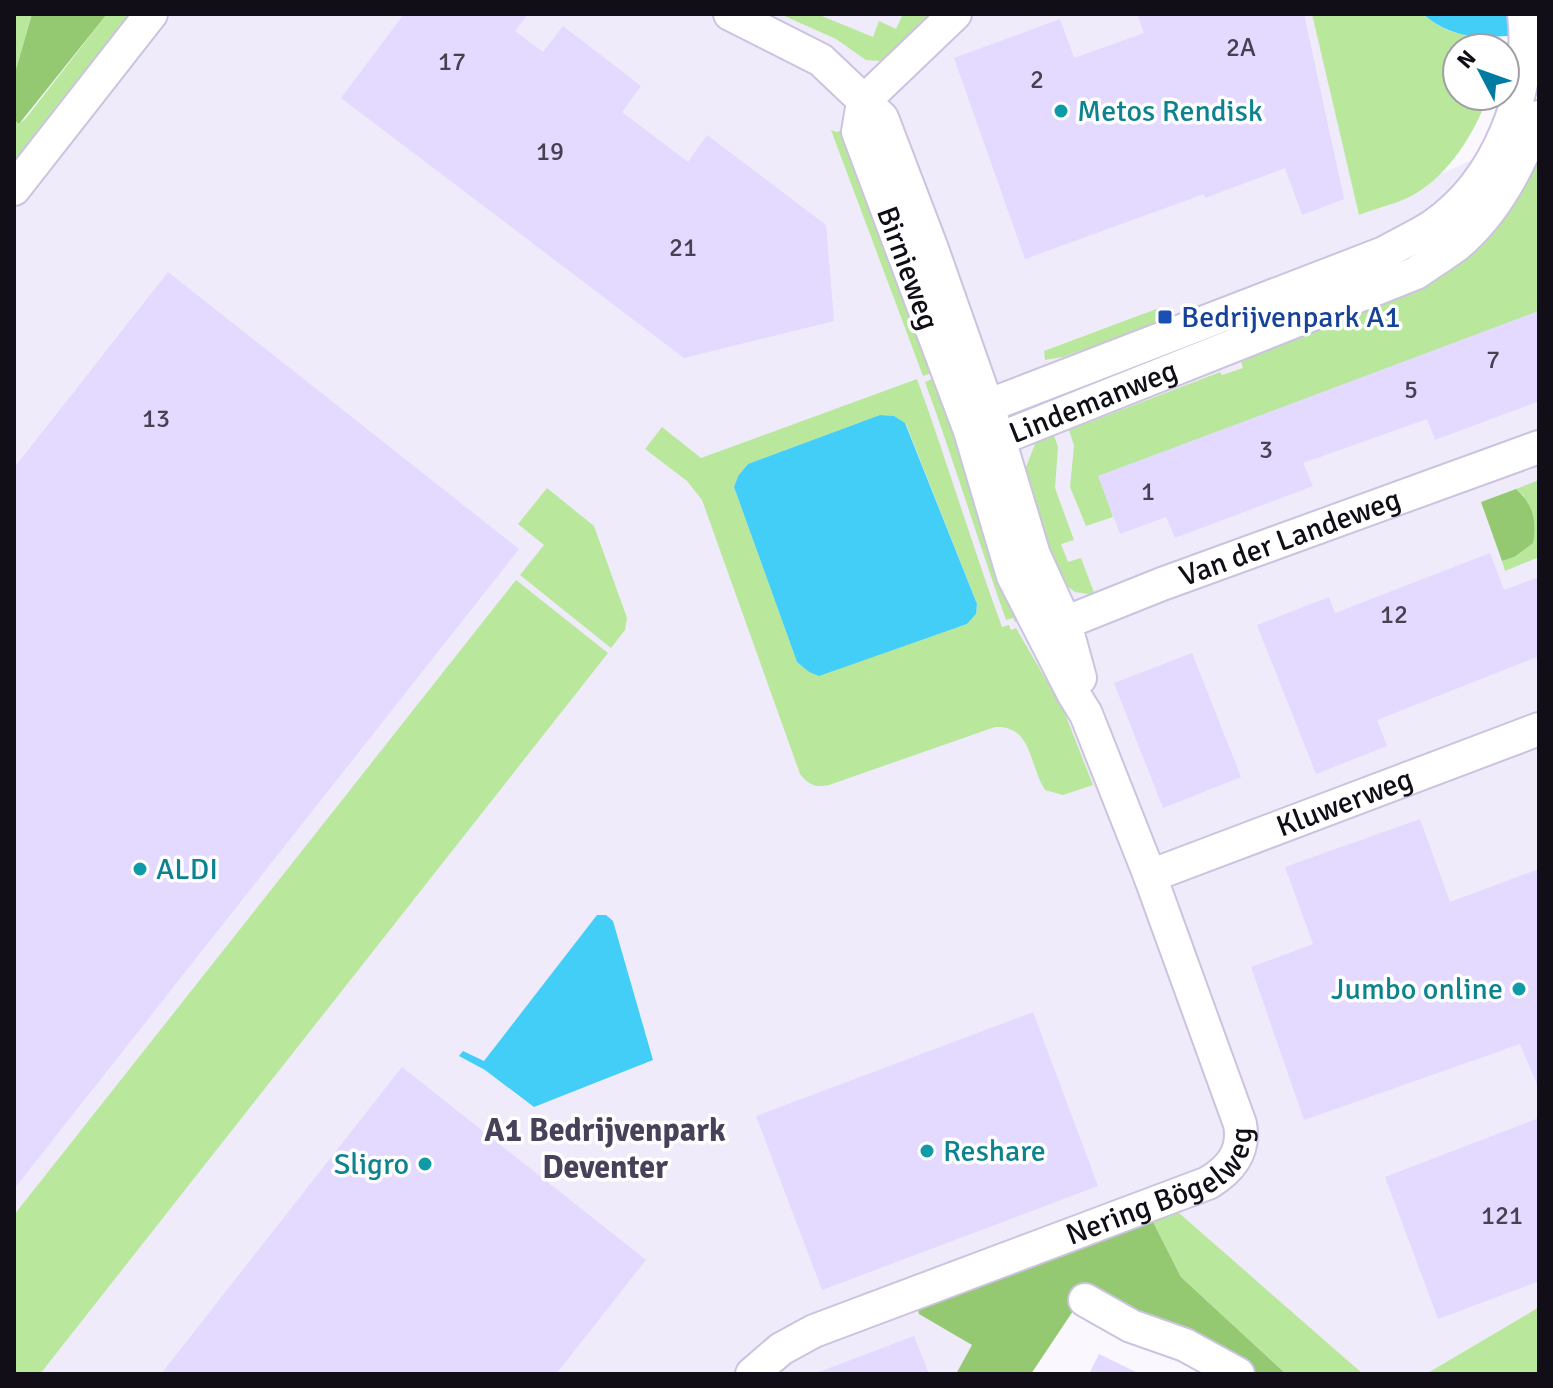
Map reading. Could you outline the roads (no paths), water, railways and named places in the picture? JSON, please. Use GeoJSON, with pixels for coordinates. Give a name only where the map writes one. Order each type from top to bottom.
{"type":"FeatureCollection","features":[{"type":"Feature","properties":{"kind":"street"},"geometry":{"type":"LineString","coordinates":[[14,189],[151,14]]}},
{"type":"Feature","properties":{"kind":"street"},"geometry":{"type":"LineString","coordinates":[[730,14],[810,53],[863,102],[955,14]]}},
{"type":"Feature","properties":{"kind":"street","name":"Lindemanweg"},"geometry":{"type":"LineString","coordinates":[[985,425],[1384,253],[1434,225],[1467,195],[1507,131],[1521,81],[1525,28]]}},
{"type":"Feature","properties":{"kind":"street","name":"Birnieweg"},"geometry":{"type":"LineString","coordinates":[[863,102],[858,132],[985,425]]}},
{"type":"Feature","properties":{"kind":"street","name":"Lindemanweg"},"geometry":{"type":"LineString","coordinates":[[985,425],[1416,273],[1459,243],[1494,203],[1521,161],[1539,117]]}},
{"type":"Feature","properties":{"kind":"street","name":"Nering Bögelweg"},"geometry":{"type":"LineString","coordinates":[[752,1374],[781,1349],[814,1331],[1208,1183],[1231,1164],[1242,1142],[1240,1124],[1150,876],[1053,628],[1013,576],[985,425]]}},
{"type":"Feature","properties":{"kind":"street","name":"Van der Landeweg"},"geometry":{"type":"LineString","coordinates":[[1053,628],[1162,584],[1539,447]]}},
{"type":"Feature","properties":{"kind":"street","name":"Kluwerweg"},"geometry":{"type":"LineString","coordinates":[[1150,876],[1539,729]]}},
{"type":"Feature","properties":{"kind":"street"},"geometry":{"type":"LineString","coordinates":[[1085,1300],[1131,1326],[1185,1345],[1238,1374]]}},
{"type":"Feature","properties":{"kind":"water"},"geometry":{"type":"Polygon","coordinates":[[[1423,14],[1539,14],[1539,34],[1456,32],[1436,24],[1423,14]]]}},
{"type":"Feature","properties":{"kind":"water"},"geometry":{"type":"Polygon","coordinates":[[[880,415],[894,416],[905,423],[977,604],[976,614],[967,624],[819,676],[797,662],[734,487],[748,464],[880,415]]]}},
{"type":"Feature","properties":{"kind":"water"},"geometry":{"type":"Polygon","coordinates":[[[597,915],[606,915],[613,921],[653,1060],[534,1107],[485,1070],[459,1056],[463,1051],[484,1061],[597,915]]]}},
{"type":"Feature","properties":{"kind":"place","name":"Metos Rendisk"},"geometry":{"type":"Point","coordinates":[1061,111]}},
{"type":"Feature","properties":{"kind":"place","name":"Bedrijvenpark A1"},"geometry":{"type":"Point","coordinates":[1165,317]}},
{"type":"Feature","properties":{"kind":"place","name":"ALDI"},"geometry":{"type":"Point","coordinates":[140,869]}},
{"type":"Feature","properties":{"kind":"place","name":"Jumbo online"},"geometry":{"type":"Point","coordinates":[1519,989]}},
{"type":"Feature","properties":{"kind":"place","name":"Reshare"},"geometry":{"type":"Point","coordinates":[927,1151]}},
{"type":"Feature","properties":{"kind":"place","name":"Sligro"},"geometry":{"type":"Point","coordinates":[425,1164]}},
{"type":"Feature","properties":{"kind":"district","name":"A1 Bedrijvenpark Deventer"},"geometry":{"type":"Point","coordinates":[605,1148]}}]}
